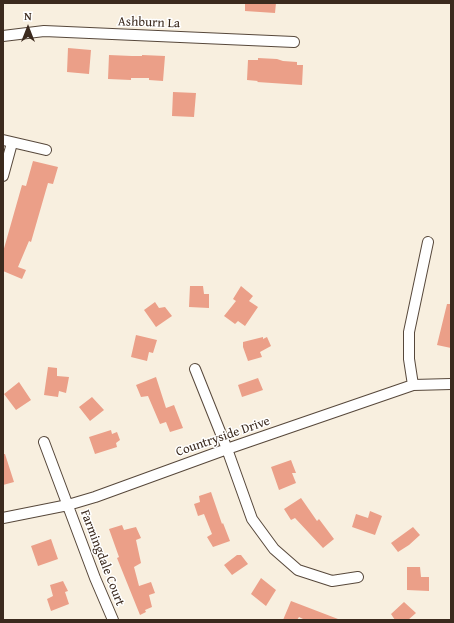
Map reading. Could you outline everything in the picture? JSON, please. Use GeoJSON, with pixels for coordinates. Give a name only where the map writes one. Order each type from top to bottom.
{"type":"FeatureCollection","features":[{"type":"Feature","properties":{"kind":"street","name":"Ashburn La"},"geometry":{"type":"LineString","coordinates":[[3,36],[44,32],[294,42]]}},
{"type":"Feature","properties":{"kind":"street"},"geometry":{"type":"LineString","coordinates":[[3,176],[7,141],[46,150]]}},
{"type":"Feature","properties":{"kind":"street"},"geometry":{"type":"LineString","coordinates":[[413,385],[409,359],[409,332],[428,242]]}},
{"type":"Feature","properties":{"kind":"street"},"geometry":{"type":"LineString","coordinates":[[195,369],[227,449],[252,519],[274,549],[298,570],[332,581],[358,577]]}},
{"type":"Feature","properties":{"kind":"street","name":"Countryside Drive"},"geometry":{"type":"LineString","coordinates":[[3,518],[68,505],[94,497],[227,449],[413,385],[451,384]]}},
{"type":"Feature","properties":{"kind":"street","name":"Farmingdale Court"},"geometry":{"type":"LineString","coordinates":[[44,442],[94,578],[113,620]]}},
{"type":"Feature","properties":{"kind":"building"},"geometry":{"type":"Polygon","coordinates":[[[245,3],[276,3],[275,13],[245,11],[245,3]]]}},
{"type":"Feature","properties":{"kind":"building"},"geometry":{"type":"Polygon","coordinates":[[[68,48],[91,50],[89,74],[67,72],[68,48]]]}},
{"type":"Feature","properties":{"kind":"building"},"geometry":{"type":"Polygon","coordinates":[[[109,55],[165,56],[163,81],[149,80],[149,78],[131,78],[131,80],[108,79],[109,55]]]}},
{"type":"Feature","properties":{"kind":"building"},"geometry":{"type":"Polygon","coordinates":[[[258,58],[297,62],[297,65],[303,65],[302,85],[247,80],[248,60],[258,60],[258,58]]]}},
{"type":"Feature","properties":{"kind":"building"},"geometry":{"type":"Polygon","coordinates":[[[173,92],[196,93],[194,117],[172,116],[173,92]]]}},
{"type":"Feature","properties":{"kind":"building"},"geometry":{"type":"Polygon","coordinates":[[[33,161],[58,167],[53,184],[48,183],[31,242],[29,241],[18,267],[26,270],[22,279],[3,271],[3,252],[22,185],[26,186],[33,161]]]}},
{"type":"Feature","properties":{"kind":"building"},"geometry":{"type":"Polygon","coordinates":[[[190,286],[203,286],[204,294],[209,294],[209,308],[189,307],[190,286]]]}},
{"type":"Feature","properties":{"kind":"building"},"geometry":{"type":"Polygon","coordinates":[[[241,286],[253,296],[249,301],[258,307],[245,326],[238,321],[235,324],[224,316],[236,301],[233,299],[241,286]]]}},
{"type":"Feature","properties":{"kind":"building"},"geometry":{"type":"Polygon","coordinates":[[[155,302],[159,308],[165,307],[172,316],[156,327],[144,310],[155,302]]]}},
{"type":"Feature","properties":{"kind":"building"},"geometry":{"type":"Polygon","coordinates":[[[447,304],[451,304],[451,348],[437,345],[447,304]]]}},
{"type":"Feature","properties":{"kind":"building"},"geometry":{"type":"Polygon","coordinates":[[[136,335],[157,340],[153,353],[149,352],[147,361],[131,357],[136,335]]]}},
{"type":"Feature","properties":{"kind":"building"},"geometry":{"type":"Polygon","coordinates":[[[263,337],[263,339],[267,337],[271,346],[260,352],[262,357],[248,361],[243,347],[243,342],[263,337]]]}},
{"type":"Feature","properties":{"kind":"building"},"geometry":{"type":"Polygon","coordinates":[[[48,367],[57,368],[57,376],[69,377],[66,393],[59,391],[58,397],[44,395],[48,367]]]}},
{"type":"Feature","properties":{"kind":"building"},"geometry":{"type":"Polygon","coordinates":[[[156,377],[166,408],[174,405],[183,428],[170,432],[166,422],[160,424],[148,396],[141,397],[136,385],[156,377]]]}},
{"type":"Feature","properties":{"kind":"building"},"geometry":{"type":"Polygon","coordinates":[[[258,378],[263,390],[242,397],[238,385],[258,378]]]}},
{"type":"Feature","properties":{"kind":"building"},"geometry":{"type":"Polygon","coordinates":[[[19,382],[31,400],[16,410],[4,394],[19,382]]]}},
{"type":"Feature","properties":{"kind":"building"},"geometry":{"type":"Polygon","coordinates":[[[92,397],[104,410],[90,421],[79,407],[92,397]]]}},
{"type":"Feature","properties":{"kind":"building"},"geometry":{"type":"Polygon","coordinates":[[[111,430],[112,434],[117,432],[120,440],[116,443],[117,447],[95,454],[89,437],[111,430]]]}},
{"type":"Feature","properties":{"kind":"building"},"geometry":{"type":"Polygon","coordinates":[[[3,454],[5,454],[14,482],[3,485],[3,454]]]}},
{"type":"Feature","properties":{"kind":"building"},"geometry":{"type":"Polygon","coordinates":[[[291,460],[296,473],[292,473],[296,483],[279,490],[271,467],[291,460]]]}},
{"type":"Feature","properties":{"kind":"building"},"geometry":{"type":"Polygon","coordinates":[[[211,492],[222,524],[223,523],[230,541],[213,547],[207,537],[212,534],[204,514],[198,516],[194,504],[200,502],[199,496],[211,492]]]}},
{"type":"Feature","properties":{"kind":"building"},"geometry":{"type":"Polygon","coordinates":[[[301,498],[317,521],[319,519],[334,539],[323,548],[295,518],[291,520],[284,509],[301,498]]]}},
{"type":"Feature","properties":{"kind":"building"},"geometry":{"type":"Polygon","coordinates":[[[370,511],[382,516],[375,535],[352,527],[356,514],[368,518],[370,511]]]}},
{"type":"Feature","properties":{"kind":"building"},"geometry":{"type":"Polygon","coordinates":[[[122,525],[124,530],[136,527],[141,538],[136,540],[141,563],[134,567],[139,586],[151,582],[155,593],[149,595],[152,607],[145,610],[146,612],[140,615],[117,558],[119,557],[109,529],[122,525]]]}},
{"type":"Feature","properties":{"kind":"building"},"geometry":{"type":"Polygon","coordinates":[[[413,527],[420,535],[398,552],[391,543],[413,527]]]}},
{"type":"Feature","properties":{"kind":"building"},"geometry":{"type":"Polygon","coordinates":[[[51,539],[58,559],[38,566],[31,546],[51,539]]]}},
{"type":"Feature","properties":{"kind":"building"},"geometry":{"type":"Polygon","coordinates":[[[237,555],[241,555],[248,564],[232,575],[224,565],[237,555]]]}},
{"type":"Feature","properties":{"kind":"building"},"geometry":{"type":"Polygon","coordinates":[[[407,567],[420,567],[421,577],[429,577],[429,591],[407,590],[407,567]]]}},
{"type":"Feature","properties":{"kind":"building"},"geometry":{"type":"Polygon","coordinates":[[[261,578],[276,590],[266,606],[251,594],[261,578]]]}},
{"type":"Feature","properties":{"kind":"building"},"geometry":{"type":"Polygon","coordinates":[[[63,581],[68,591],[65,592],[69,604],[51,611],[47,599],[53,596],[50,585],[63,581]]]}},
{"type":"Feature","properties":{"kind":"building"},"geometry":{"type":"Polygon","coordinates":[[[291,601],[338,620],[305,620],[299,617],[297,620],[283,620],[291,601]]]}},
{"type":"Feature","properties":{"kind":"building"},"geometry":{"type":"Polygon","coordinates":[[[404,602],[416,613],[408,620],[395,620],[391,614],[404,602]]]}}]}
